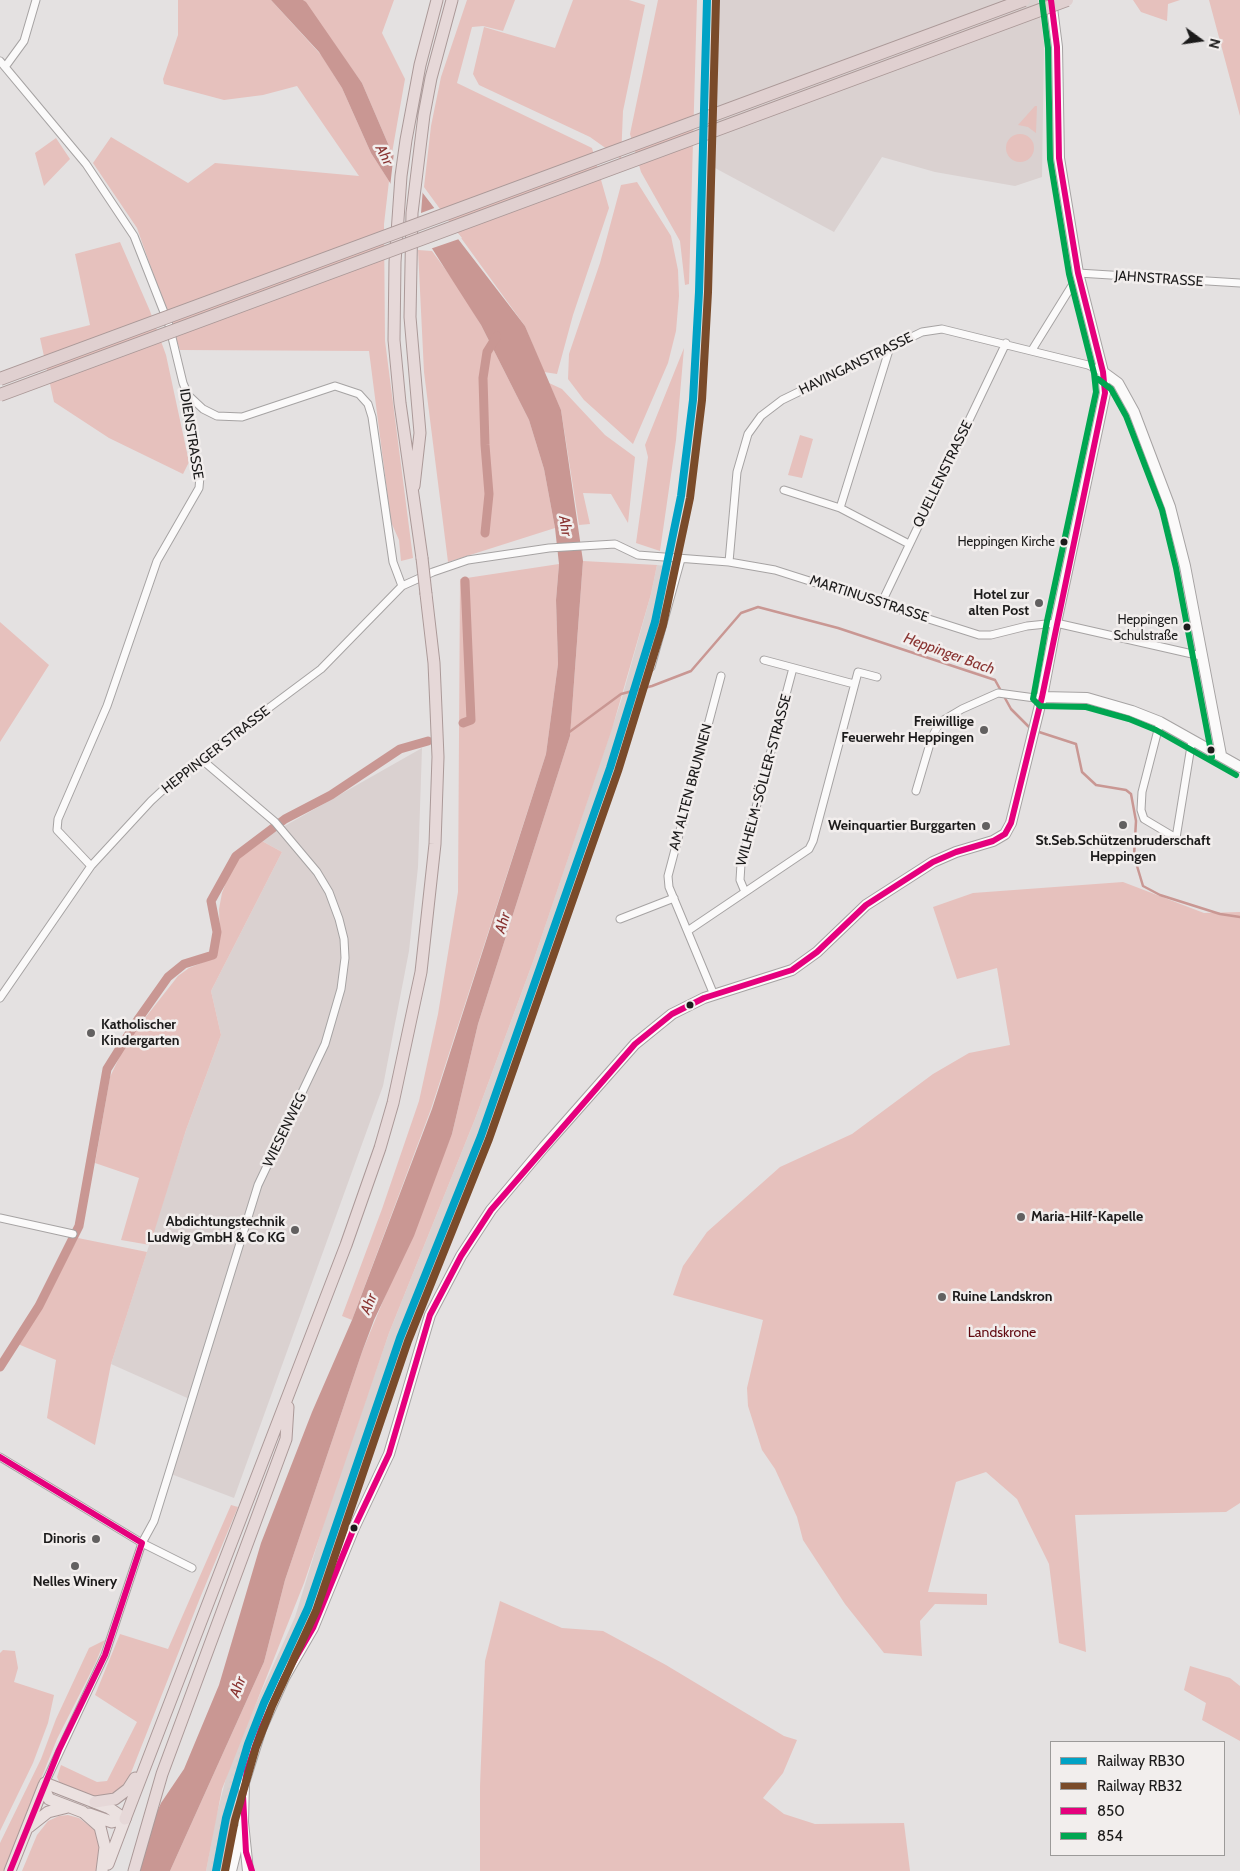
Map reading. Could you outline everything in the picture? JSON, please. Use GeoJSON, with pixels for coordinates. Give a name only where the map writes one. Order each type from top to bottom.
{"type":"FeatureCollection","features":[{"type":"Feature","properties":{"kind":"highway"},"geometry":{"type":"LineString","coordinates":[[125,1819],[346,1245],[380,1148],[404,1058],[421,972],[435,844],[438,757],[434,663],[413,492],[407,467],[394,340],[395,281],[401,176],[420,65],[437,0]]}},
{"type":"Feature","properties":{"kind":"highway"},"geometry":{"type":"LineString","coordinates":[[413,492],[420,432],[409,289],[414,186],[431,78],[452,0]]}},
{"type":"Feature","properties":{"kind":"highway"},"geometry":{"type":"LineString","coordinates":[[0,379],[1024,0]]}},
{"type":"Feature","properties":{"kind":"highway"},"geometry":{"type":"LineString","coordinates":[[0,395],[1067,0]]}},
{"type":"Feature","properties":{"kind":"highway"},"geometry":{"type":"LineString","coordinates":[[134,1871],[162,1774],[286,1439],[288,1395]]}},
{"type":"Feature","properties":{"kind":"highway"},"geometry":{"type":"LineString","coordinates":[[95,1802],[115,1799],[128,1789],[152,1746]]}},
{"type":"Feature","properties":{"kind":"main road"},"geometry":{"type":"LineString","coordinates":[[248,1871],[243,1822],[244,1783],[262,1729],[284,1678],[313,1628],[354,1528],[389,1454],[425,1330],[454,1268],[491,1210],[635,1044],[672,1014],[714,994],[792,970],[817,952],[866,905],[909,876],[933,862],[956,852],[992,841],[1005,834],[1012,823],[1042,697],[1056,622],[1105,393],[1103,372],[1078,273],[1059,158],[1057,47],[1051,0]]}},
{"type":"Feature","properties":{"kind":"main road"},"geometry":{"type":"LineString","coordinates":[[1103,372],[1118,383],[1134,412],[1170,507],[1185,566],[1220,754]]}},
{"type":"Feature","properties":{"kind":"main road"},"geometry":{"type":"LineString","coordinates":[[1042,697],[1087,698],[1118,706],[1160,722],[1240,766]]}},
{"type":"Feature","properties":{"kind":"main road"},"geometry":{"type":"LineString","coordinates":[[45,1783],[95,1802],[116,1812],[125,1819]]}},
{"type":"Feature","properties":{"kind":"main road"},"geometry":{"type":"LineString","coordinates":[[45,1783],[46,1794],[49,1799],[112,1822],[125,1819]]}},
{"type":"Feature","properties":{"kind":"main road"},"geometry":{"type":"LineString","coordinates":[[10,1871],[45,1783]]}},
{"type":"Feature","properties":{"kind":"main road"},"geometry":{"type":"LineString","coordinates":[[28,1828],[48,1812],[70,1807]]}},
{"type":"Feature","properties":{"kind":"main road"},"geometry":{"type":"LineString","coordinates":[[83,1812],[97,1823],[103,1834],[105,1847],[104,1871]]}},
{"type":"Feature","properties":{"kind":"main road"},"geometry":{"type":"LineString","coordinates":[[104,1871],[125,1819]]}},
{"type":"Feature","properties":{"kind":"main road"},"geometry":{"type":"LineString","coordinates":[[231,1871],[243,1822]]}},
{"type":"Feature","properties":{"kind":"main road"},"geometry":{"type":"LineString","coordinates":[[246,1852],[252,1871]]}},
{"type":"Feature","properties":{"kind":"street"},"geometry":{"type":"LineString","coordinates":[[5,67],[24,41],[36,0]]}},
{"type":"Feature","properties":{"kind":"street","name":"IDIENSTRASSE"},"geometry":{"type":"LineString","coordinates":[[0,61],[86,164],[134,236],[169,325],[188,395],[184,403],[200,476],[199,488],[157,561],[107,706],[58,819],[57,830],[91,866]]}},
{"type":"Feature","properties":{"kind":"street","name":"JAHNSTRASSE"},"geometry":{"type":"LineString","coordinates":[[1078,273],[1240,284]]}},
{"type":"Feature","properties":{"kind":"street"},"geometry":{"type":"LineString","coordinates":[[1032,350],[1071,287]]}},
{"type":"Feature","properties":{"kind":"street","name":"HAVINGANSTRASSE"},"geometry":{"type":"LineString","coordinates":[[729,562],[738,472],[748,434],[761,416],[782,400],[890,346],[922,332],[942,329],[1032,350],[1088,365],[1103,372]]}},
{"type":"Feature","properties":{"kind":"street","name":"QUELLENSTRASSE"},"geometry":{"type":"LineString","coordinates":[[881,604],[908,544],[1006,344]]}},
{"type":"Feature","properties":{"kind":"street"},"geometry":{"type":"LineString","coordinates":[[840,508],[890,346]]}},
{"type":"Feature","properties":{"kind":"street"},"geometry":{"type":"LineString","coordinates":[[188,395],[203,410],[217,416],[229,418],[242,417],[334,386],[359,394],[368,404],[372,417],[393,562],[402,586]]}},
{"type":"Feature","properties":{"kind":"street"},"geometry":{"type":"LineString","coordinates":[[784,490],[840,508],[908,544]]}},
{"type":"Feature","properties":{"kind":"street","name":"MARTINUSSTRASSE"},"geometry":{"type":"LineString","coordinates":[[451,566],[468,560],[549,548],[616,544],[638,554],[729,562],[798,576],[979,635],[991,635],[1027,626],[1056,622]]}},
{"type":"Feature","properties":{"kind":"street"},"geometry":{"type":"LineString","coordinates":[[651,668],[681,559]]}},
{"type":"Feature","properties":{"kind":"street","name":"HEPPINGER STRASSE"},"geometry":{"type":"LineString","coordinates":[[0,998],[91,866],[137,815],[179,774],[321,669],[402,586],[451,566]]}},
{"type":"Feature","properties":{"kind":"street"},"geometry":{"type":"LineString","coordinates":[[1056,622],[1201,656]]}},
{"type":"Feature","properties":{"kind":"street"},"geometry":{"type":"LineString","coordinates":[[764,660],[854,684],[858,672],[877,677]]}},
{"type":"Feature","properties":{"kind":"street","name":"WILHELM-SÖLLER-STRASSE"},"geometry":{"type":"LineString","coordinates":[[745,892],[740,880],[741,864],[793,668]]}},
{"type":"Feature","properties":{"kind":"street","name":"AM ALTEN BRUNNEN"},"geometry":{"type":"LineString","coordinates":[[714,994],[689,930],[674,898],[668,876],[721,676]]}},
{"type":"Feature","properties":{"kind":"street","name":"WILHELM-SÖLLER-STRASSE"},"geometry":{"type":"LineString","coordinates":[[689,930],[809,849],[813,841],[854,684]]}},
{"type":"Feature","properties":{"kind":"street"},"geometry":{"type":"LineString","coordinates":[[916,791],[932,737],[940,722],[962,709],[998,693],[1035,698],[1042,697]]}},
{"type":"Feature","properties":{"kind":"street"},"geometry":{"type":"LineString","coordinates":[[1160,722],[1142,792],[1141,810],[1144,818],[1176,838],[1192,740]]}},
{"type":"Feature","properties":{"kind":"street","name":"WIESENWEG"},"geometry":{"type":"LineString","coordinates":[[45,1783],[105,1655],[142,1543],[154,1521],[258,1184],[325,1044],[340,989],[345,958],[344,939],[330,894],[317,872],[277,825],[200,759]]}},
{"type":"Feature","properties":{"kind":"street"},"geometry":{"type":"LineString","coordinates":[[620,919],[674,898]]}},
{"type":"Feature","properties":{"kind":"street"},"geometry":{"type":"LineString","coordinates":[[0,1218],[73,1234]]}},
{"type":"Feature","properties":{"kind":"street"},"geometry":{"type":"LineString","coordinates":[[0,1456],[142,1543],[192,1568]]}},
{"type":"Feature","properties":{"kind":"shaded area"},"geometry":{"type":"Polygon","coordinates":[[[719,0],[1038,0],[1044,43],[1042,177],[1015,186],[935,172],[882,157],[834,232],[715,168],[719,0]]]}},
{"type":"Feature","properties":{"kind":"shaded area"},"geometry":{"type":"Polygon","coordinates":[[[657,565],[675,567],[653,651],[559,928],[486,1135],[445,1242],[407,1332],[348,1507],[344,1535],[260,1719],[234,1802],[236,1814],[227,1853],[226,1871],[206,1871],[216,1817],[231,1759],[295,1617],[330,1503],[389,1333],[475,1119],[534,959],[621,701],[651,594],[657,565]]]}},
{"type":"Feature","properties":{"kind":"shaded area"},"geometry":{"type":"Polygon","coordinates":[[[422,748],[418,867],[409,951],[383,1086],[234,1498],[171,1474],[194,1401],[111,1364],[186,1130],[221,1035],[211,991],[282,852],[260,840],[422,748]]]}},
{"type":"Feature","properties":{"kind":"green space"},"geometry":{"type":"Polygon","coordinates":[[[178,0],[271,0],[322,56],[342,88],[371,153],[389,181],[384,224],[385,341],[413,558],[401,561],[399,540],[391,522],[369,351],[180,350],[137,228],[93,163],[111,137],[188,183],[215,163],[359,176],[297,86],[263,95],[224,100],[164,84],[163,79],[178,35],[178,0]]]}},
{"type":"Feature","properties":{"kind":"green space"},"geometry":{"type":"Polygon","coordinates":[[[303,0],[394,0],[382,33],[405,79],[392,153],[362,83],[303,0]]]}},
{"type":"Feature","properties":{"kind":"green space"},"geometry":{"type":"Polygon","coordinates":[[[467,0],[515,0],[503,31],[483,26],[472,27],[457,83],[592,148],[609,208],[573,315],[557,374],[544,372],[525,326],[424,187],[431,126],[441,77],[467,0]]]}},
{"type":"Feature","properties":{"kind":"green space"},"geometry":{"type":"Polygon","coordinates":[[[573,0],[629,0],[645,5],[623,111],[621,159],[590,137],[479,85],[473,74],[484,27],[555,48],[573,0]]]}},
{"type":"Feature","properties":{"kind":"green space"},"geometry":{"type":"Polygon","coordinates":[[[658,0],[697,0],[689,284],[685,285],[680,241],[641,172],[630,134],[658,0]]]}},
{"type":"Feature","properties":{"kind":"green space"},"geometry":{"type":"Polygon","coordinates":[[[1133,0],[1180,0],[1168,4],[1167,21],[1141,12],[1133,0]]]}},
{"type":"Feature","properties":{"kind":"green space"},"geometry":{"type":"Polygon","coordinates":[[[1209,0],[1240,0],[1240,116],[1209,0]]]}},
{"type":"Feature","properties":{"kind":"green space"},"geometry":{"type":"Polygon","coordinates":[[[1037,106],[1036,133],[1028,127],[1018,125],[1037,106]]]}},
{"type":"Feature","properties":{"kind":"green space"},"geometry":{"type":"Polygon","coordinates":[[[1020,134],[1030,138],[1034,148],[1030,158],[1020,162],[1010,158],[1006,148],[1010,138],[1020,134]]]}},
{"type":"Feature","properties":{"kind":"green space"},"geometry":{"type":"Polygon","coordinates":[[[56,138],[70,159],[44,186],[35,153],[56,138]]]}},
{"type":"Feature","properties":{"kind":"green space"},"geometry":{"type":"Polygon","coordinates":[[[637,182],[671,236],[678,270],[679,296],[676,331],[668,363],[633,444],[584,400],[568,379],[569,354],[600,263],[621,185],[637,182]]]}},
{"type":"Feature","properties":{"kind":"green space"},"geometry":{"type":"Polygon","coordinates":[[[120,242],[150,311],[166,355],[189,462],[183,474],[109,438],[54,402],[40,338],[90,325],[75,254],[120,242]]]}},
{"type":"Feature","properties":{"kind":"green space"},"geometry":{"type":"Polygon","coordinates":[[[418,250],[432,251],[459,288],[481,325],[529,420],[544,469],[555,528],[448,562],[424,372],[418,250]]]}},
{"type":"Feature","properties":{"kind":"green space"},"geometry":{"type":"Polygon","coordinates":[[[684,348],[676,440],[660,551],[636,543],[648,457],[645,445],[684,348]]]}},
{"type":"Feature","properties":{"kind":"green space"},"geometry":{"type":"Polygon","coordinates":[[[549,383],[562,389],[605,435],[635,457],[628,523],[611,494],[583,493],[590,524],[579,525],[561,410],[549,383]]]}},
{"type":"Feature","properties":{"kind":"green space"},"geometry":{"type":"Polygon","coordinates":[[[800,435],[813,439],[802,478],[788,475],[800,435]]]}},
{"type":"Feature","properties":{"kind":"green space"},"geometry":{"type":"Polygon","coordinates":[[[583,561],[657,565],[651,594],[612,729],[534,959],[475,1119],[389,1333],[304,1583],[222,1789],[206,1871],[170,1871],[264,1662],[285,1580],[362,1352],[452,1134],[478,1024],[570,736],[583,561]]]}},
{"type":"Feature","properties":{"kind":"green space"},"geometry":{"type":"Polygon","coordinates":[[[559,564],[556,600],[558,664],[546,754],[431,1109],[352,1320],[342,1316],[382,1209],[419,1101],[438,1014],[458,892],[460,579],[559,564]]]}},
{"type":"Feature","properties":{"kind":"green space"},"geometry":{"type":"Polygon","coordinates":[[[0,622],[49,665],[0,742],[0,622]]]}},
{"type":"Feature","properties":{"kind":"green space"},"geometry":{"type":"Polygon","coordinates":[[[260,840],[282,852],[211,991],[221,1035],[186,1130],[150,1245],[121,1240],[139,1178],[95,1163],[110,1077],[127,1041],[178,976],[189,968],[216,957],[220,934],[219,909],[222,893],[233,864],[260,840]]]}},
{"type":"Feature","properties":{"kind":"green space","name":"Landskrone"},"geometry":{"type":"Polygon","coordinates":[[[1123,882],[1204,913],[1240,912],[1240,1503],[1226,1512],[1075,1515],[1086,1652],[1059,1643],[1049,1564],[1017,1499],[986,1472],[956,1482],[928,1592],[987,1594],[987,1605],[935,1604],[920,1621],[922,1656],[884,1653],[845,1604],[803,1540],[797,1517],[775,1469],[762,1450],[748,1406],[747,1388],[763,1320],[673,1295],[683,1266],[707,1232],[780,1167],[852,1134],[933,1074],[969,1053],[1010,1045],[997,968],[957,979],[933,907],[973,893],[1123,882]]]}},
{"type":"Feature","properties":{"kind":"green space"},"geometry":{"type":"Polygon","coordinates":[[[78,1238],[147,1252],[111,1364],[95,1445],[47,1418],[56,1360],[18,1344],[30,1327],[78,1238]]]}},
{"type":"Feature","properties":{"kind":"green space"},"geometry":{"type":"Polygon","coordinates":[[[231,1505],[238,1507],[127,1783],[110,1796],[89,1796],[60,1784],[57,1777],[61,1765],[97,1782],[107,1781],[137,1722],[95,1695],[120,1634],[168,1649],[231,1505]]]}},
{"type":"Feature","properties":{"kind":"green space"},"geometry":{"type":"Polygon","coordinates":[[[500,1601],[562,1628],[603,1631],[666,1665],[784,1736],[797,1740],[783,1773],[763,1798],[784,1814],[815,1824],[904,1823],[910,1871],[480,1871],[480,1786],[485,1661],[500,1601]]]}},
{"type":"Feature","properties":{"kind":"green space"},"geometry":{"type":"Polygon","coordinates":[[[105,1640],[57,1739],[4,1871],[0,1871],[0,1843],[41,1759],[56,1719],[89,1648],[105,1640]]]}},
{"type":"Feature","properties":{"kind":"green space"},"geometry":{"type":"Polygon","coordinates":[[[3,1650],[15,1651],[18,1668],[14,1682],[54,1695],[48,1723],[33,1763],[0,1831],[0,1653],[3,1650]]]}},
{"type":"Feature","properties":{"kind":"green space"},"geometry":{"type":"Polygon","coordinates":[[[1190,1666],[1230,1678],[1240,1686],[1240,1741],[1202,1720],[1206,1703],[1184,1690],[1190,1666]]]}},
{"type":"Feature","properties":{"kind":"green space"},"geometry":{"type":"Polygon","coordinates":[[[68,1815],[79,1818],[96,1831],[102,1847],[96,1871],[22,1871],[37,1835],[48,1821],[59,1816],[68,1815]]]}},
{"type":"Feature","properties":{"kind":"green space"},"geometry":{"type":"Polygon","coordinates":[[[229,1821],[232,1836],[227,1871],[221,1871],[229,1821]]]}},
{"type":"Feature","properties":{"kind":"water","name":"Ahr"},"geometry":{"type":"Polygon","coordinates":[[[271,0],[303,0],[306,2],[362,83],[392,153],[525,326],[561,410],[583,561],[570,736],[478,1024],[452,1134],[414,1236],[374,1320],[362,1352],[285,1580],[264,1662],[170,1871],[140,1871],[149,1830],[161,1803],[184,1769],[219,1685],[261,1543],[312,1412],[352,1320],[432,1109],[546,754],[558,664],[556,600],[559,564],[555,528],[544,469],[529,420],[481,325],[371,153],[342,88],[319,52],[271,0]]]}},
{"type":"Feature","properties":{"kind":"pier"},"geometry":{"type":"Polygon","coordinates":[[[394,152],[423,188],[421,213],[437,207],[462,238],[430,249],[390,187],[394,152]]]}},
{"type":"Feature","properties":{"kind":"waterway"},"geometry":{"type":"LineString","coordinates":[[485,533],[489,494],[483,378],[487,352],[497,336]]}},
{"type":"Feature","properties":{"kind":"waterway"},"geometry":{"type":"LineString","coordinates":[[463,723],[471,720],[465,581]]}},
{"type":"Feature","properties":{"kind":"waterway","name":"Heppinger Bach"},"geometry":{"type":"LineString","coordinates":[[568,733],[621,694],[652,686],[691,671],[741,613],[758,607],[838,628],[995,680],[1011,709],[1031,729]]}},
{"type":"Feature","properties":{"kind":"waterway","name":"Heppinger Bach"},"geometry":{"type":"LineString","coordinates":[[1036,731],[1076,744],[1082,772],[1096,785],[1126,790],[1131,794],[1136,821],[1134,856],[1143,886],[1160,895],[1220,914],[1240,917]]}},
{"type":"Feature","properties":{"kind":"waterway"},"geometry":{"type":"LineString","coordinates":[[0,1367],[39,1306],[79,1226],[107,1069],[139,1018],[168,977],[184,964],[213,955],[217,932],[211,901],[236,856],[285,819],[331,795],[400,749],[428,741]]}},
{"type":"Feature","properties":{"kind":"railway"},"geometry":{"type":"LineString","coordinates":[[211,1871],[226,1797],[243,1742]]}},
{"type":"Feature","properties":{"kind":"rail line","name":"RB30"},"geometry":{"type":"LineString","coordinates":[[216,1871],[226,1818],[248,1744],[264,1703],[308,1608],[400,1338],[481,1136],[610,768],[655,622],[681,496],[693,400],[699,292],[707,0]]}},
{"type":"Feature","properties":{"kind":"rail line","name":"RB32"},"geometry":{"type":"LineString","coordinates":[[225,1871],[235,1820],[256,1747],[272,1706],[316,1611],[408,1341],[489,1139],[618,771],[663,625],[690,498],[702,400],[708,292],[716,0]]}},
{"type":"Feature","properties":{"kind":"transit line","name":"850"},"geometry":{"type":"LineString","coordinates":[[252,1871],[246,1852],[243,1796],[247,1770],[261,1729],[284,1678],[313,1628],[354,1528],[389,1454],[430,1315],[461,1256],[491,1210],[635,1044],[672,1014],[704,998],[792,970],[817,952],[866,905],[933,862],[956,852],[993,841],[1005,834],[1011,823],[1042,697],[1105,393],[1103,372],[1078,273],[1059,158],[1057,47],[1051,0]]}},
{"type":"Feature","properties":{"kind":"transit line","name":"854"},"geometry":{"type":"LineString","coordinates":[[1042,1],[1048,48],[1050,159],[1069,274],[1094,373],[1096,392],[1047,621],[1033,699],[1040,706],[1086,707],[1129,719],[1156,730],[1236,775]]}},
{"type":"Feature","properties":{"kind":"transit line","name":"854"},"geometry":{"type":"LineString","coordinates":[[1098,379],[1111,389],[1126,416],[1162,510],[1176,568],[1212,757]]}},
{"type":"Feature","properties":{"kind":"transit line","name":"850"},"geometry":{"type":"LineString","coordinates":[[0,1457],[142,1543],[105,1655],[59,1750],[10,1871]]}},
{"type":"Feature","properties":{"kind":"place","name":"Heppingen Kirche"},"geometry":{"type":"Point","coordinates":[1064,542]}},
{"type":"Feature","properties":{"kind":"place","name":"Hotel zur alten Post"},"geometry":{"type":"Point","coordinates":[1039,603]}},
{"type":"Feature","properties":{"kind":"place","name":"Heppingen Schulstraße"},"geometry":{"type":"Point","coordinates":[1187,627]}},
{"type":"Feature","properties":{"kind":"place","name":"Freiwillige Feuerwehr Heppingen"},"geometry":{"type":"Point","coordinates":[984,730]}},
{"type":"Feature","properties":{"kind":"place","name":"St.Seb.Schützenbruderschaft Heppingen"},"geometry":{"type":"Point","coordinates":[1123,825]}},
{"type":"Feature","properties":{"kind":"place","name":"Weinquartier Burggarten"},"geometry":{"type":"Point","coordinates":[986,826]}},
{"type":"Feature","properties":{"kind":"place","name":"Katholischer Kindergarten"},"geometry":{"type":"Point","coordinates":[91,1033]}},
{"type":"Feature","properties":{"kind":"place","name":"Maria-Hilf-Kapelle"},"geometry":{"type":"Point","coordinates":[1021,1217]}},
{"type":"Feature","properties":{"kind":"place","name":"Abdichtungstechnik Ludwig GmbH & Co KG"},"geometry":{"type":"Point","coordinates":[295,1230]}},
{"type":"Feature","properties":{"kind":"place","name":"Ruine Landskron"},"geometry":{"type":"Point","coordinates":[942,1297]}},
{"type":"Feature","properties":{"kind":"place","name":"Dinoris"},"geometry":{"type":"Point","coordinates":[96,1539]}},
{"type":"Feature","properties":{"kind":"place","name":"Nelles Winery"},"geometry":{"type":"Point","coordinates":[75,1566]}}]}
